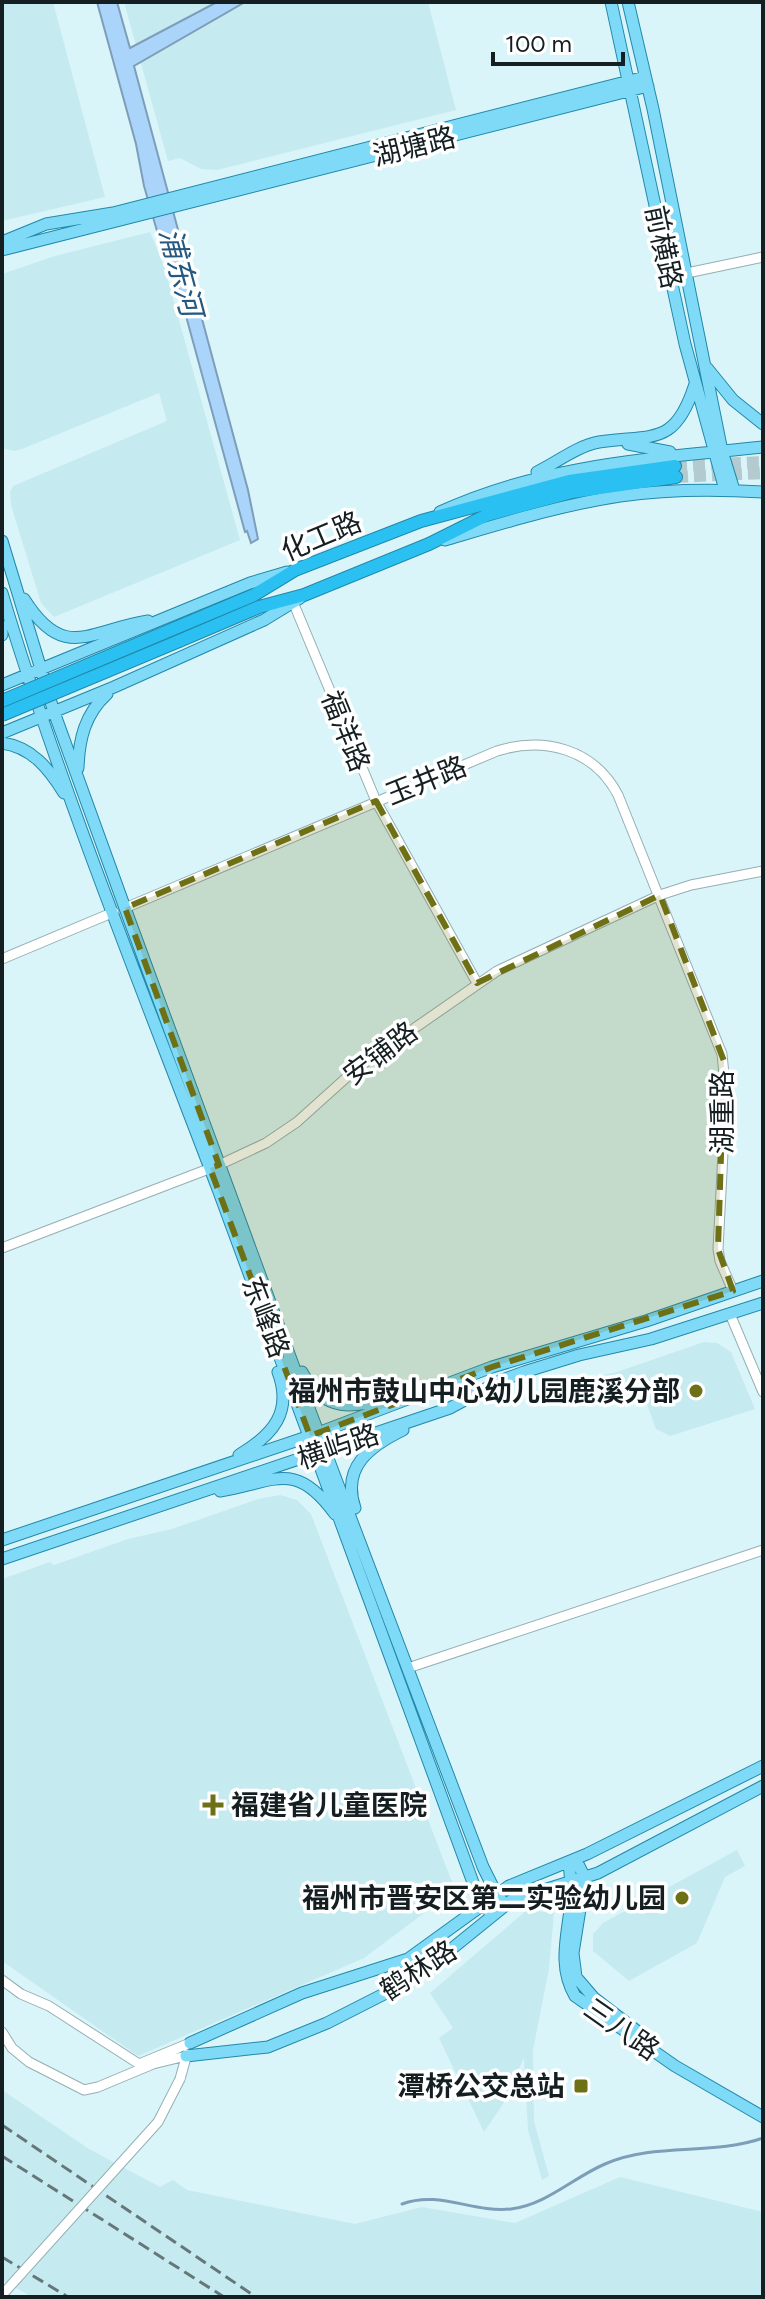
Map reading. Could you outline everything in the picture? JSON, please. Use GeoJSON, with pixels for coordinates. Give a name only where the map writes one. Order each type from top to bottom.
{"type":"FeatureCollection","features":[{"type":"Feature","properties":{"kind":"highway","name":"化工路"},"geometry":{"type":"LineString","coordinates":[[2,715],[176,635],[295,570],[421,521],[582,479],[678,465]]}},
{"type":"Feature","properties":{"kind":"highway","name":"化工路"},"geometry":{"type":"LineString","coordinates":[[2,701],[176,635],[259,607],[299,598],[429,544],[487,515],[678,465]]}},
{"type":"Feature","properties":{"kind":"main road","name":"前横路"},"geometry":{"type":"LineString","coordinates":[[611,2],[695,383],[729,490]]}},
{"type":"Feature","properties":{"kind":"main road","name":"前横路"},"geometry":{"type":"LineString","coordinates":[[628,2],[687,273],[718,451]]}},
{"type":"Feature","properties":{"kind":"main road","name":"湖塘路"},"geometry":{"type":"LineString","coordinates":[[146,210],[647,82]]}},
{"type":"Feature","properties":{"kind":"main road"},"geometry":{"type":"LineString","coordinates":[[2,242],[46,224],[146,210]]}},
{"type":"Feature","properties":{"kind":"main road"},"geometry":{"type":"LineString","coordinates":[[2,250],[146,210]]}},
{"type":"Feature","properties":{"kind":"main road"},"geometry":{"type":"LineString","coordinates":[[705,366],[733,400],[763,424]]}},
{"type":"Feature","properties":{"kind":"main road"},"geometry":{"type":"LineString","coordinates":[[510,485],[578,449],[598,442],[654,436],[669,430],[688,405],[695,383]]}},
{"type":"Feature","properties":{"kind":"main road"},"geometry":{"type":"LineString","coordinates":[[618,442],[678,465]]}},
{"type":"Feature","properties":{"kind":"main road"},"geometry":{"type":"LineString","coordinates":[[421,521],[482,493],[601,464],[678,465],[718,451],[763,447]]}},
{"type":"Feature","properties":{"kind":"main road","name":"化工路"},"geometry":{"type":"LineString","coordinates":[[429,544],[583,503],[655,492],[763,492]]}},
{"type":"Feature","properties":{"kind":"main road","name":"东峰路"},"geometry":{"type":"LineString","coordinates":[[2,541],[119,910],[214,1167],[264,1314],[377,1585],[483,1867],[505,1905]]}},
{"type":"Feature","properties":{"kind":"main road"},"geometry":{"type":"LineString","coordinates":[[2,685],[250,583],[295,570]]}},
{"type":"Feature","properties":{"kind":"main road"},"geometry":{"type":"LineString","coordinates":[[15,584],[40,621],[70,638],[164,619]]}},
{"type":"Feature","properties":{"kind":"main road","name":"东峰路"},"geometry":{"type":"LineString","coordinates":[[2,593],[41,717],[78,818],[119,910]]}},
{"type":"Feature","properties":{"kind":"main road"},"geometry":{"type":"LineString","coordinates":[[2,733],[264,620],[299,598]]}},
{"type":"Feature","properties":{"kind":"main road"},"geometry":{"type":"LineString","coordinates":[[2,626],[2,635]]}},
{"type":"Feature","properties":{"kind":"main road"},"geometry":{"type":"LineString","coordinates":[[78,777],[85,723],[100,700],[114,687]]}},
{"type":"Feature","properties":{"kind":"main road"},"geometry":{"type":"LineString","coordinates":[[2,743],[25,750],[40,760],[78,818]]}},
{"type":"Feature","properties":{"kind":"main road","name":"东峰路"},"geometry":{"type":"LineString","coordinates":[[214,1167],[284,1339],[314,1434]]}},
{"type":"Feature","properties":{"kind":"main road","name":"横屿路"},"geometry":{"type":"LineString","coordinates":[[2,1540],[314,1434],[492,1367],[646,1321],[763,1281]]}},
{"type":"Feature","properties":{"kind":"main road","name":"横屿路"},"geometry":{"type":"LineString","coordinates":[[2,1559],[125,1515],[450,1408],[502,1380],[524,1372],[579,1355],[651,1339],[763,1303]]}},
{"type":"Feature","properties":{"kind":"main road"},"geometry":{"type":"LineString","coordinates":[[218,1467],[262,1440],[281,1413],[284,1389],[263,1329],[264,1314]]}},
{"type":"Feature","properties":{"kind":"main road"},"geometry":{"type":"LineString","coordinates":[[284,1339],[309,1384],[325,1398],[340,1405],[371,1404],[441,1386]]}},
{"type":"Feature","properties":{"kind":"main road"},"geometry":{"type":"LineString","coordinates":[[377,1585],[368,1545],[351,1495],[357,1466],[378,1442],[450,1408]]}},
{"type":"Feature","properties":{"kind":"main road","name":"东峰路"},"geometry":{"type":"LineString","coordinates":[[321,1451],[344,1526],[469,1873],[482,1903],[492,1916]]}},
{"type":"Feature","properties":{"kind":"main road"},"geometry":{"type":"LineString","coordinates":[[184,1497],[272,1479],[293,1478],[316,1490],[344,1526]]}},
{"type":"Feature","properties":{"kind":"main road","name":"鹤林路"},"geometry":{"type":"LineString","coordinates":[[190,2043],[302,1993],[408,1959],[428,1947],[496,1893],[569,1862],[763,1766]]}},
{"type":"Feature","properties":{"kind":"main road","name":"鹤林路"},"geometry":{"type":"LineString","coordinates":[[186,2056],[268,2047],[327,2023],[426,1969],[505,1905],[522,1895],[585,1878],[763,1786]]}},
{"type":"Feature","properties":{"kind":"main road"},"geometry":{"type":"LineString","coordinates":[[569,1862],[579,1866],[585,1878]]}},
{"type":"Feature","properties":{"kind":"main road","name":"三八路"},"geometry":{"type":"LineString","coordinates":[[569,1862],[571,1883],[564,1964],[575,1996],[675,2066],[762,2114]]}},
{"type":"Feature","properties":{"kind":"main road","name":"三八路"},"geometry":{"type":"LineString","coordinates":[[585,1878],[573,1953],[574,1971],[581,1985],[670,2055],[762,2114]]}},
{"type":"Feature","properties":{"kind":"street"},"geometry":{"type":"LineString","coordinates":[[687,273],[763,257]]}},
{"type":"Feature","properties":{"kind":"street","name":"福洋路"},"geometry":{"type":"LineString","coordinates":[[299,598],[376,801],[477,983]]}},
{"type":"Feature","properties":{"kind":"street","name":"玉井路"},"geometry":{"type":"LineString","coordinates":[[2,959],[517,745],[543,744],[572,752],[595,765],[614,787],[660,895]]}},
{"type":"Feature","properties":{"kind":"street","name":"安铺路"},"geometry":{"type":"LineString","coordinates":[[2,1248],[214,1167],[258,1147],[289,1128],[357,1068],[497,971],[660,895],[691,885],[763,871]]}},
{"type":"Feature","properties":{"kind":"street","name":"湖重路"},"geometry":{"type":"LineString","coordinates":[[660,895],[724,1061],[726,1095],[718,1249],[733,1291]]}},
{"type":"Feature","properties":{"kind":"street"},"geometry":{"type":"LineString","coordinates":[[730,1314],[763,1392]]}},
{"type":"Feature","properties":{"kind":"street"},"geometry":{"type":"LineString","coordinates":[[408,1668],[763,1550]]}},
{"type":"Feature","properties":{"kind":"street"},"geometry":{"type":"LineString","coordinates":[[2,1980],[21,1994],[49,2006],[139,2064],[190,2043]]}},
{"type":"Feature","properties":{"kind":"street"},"geometry":{"type":"LineString","coordinates":[[2,2032],[12,2048],[29,2062],[84,2090],[153,2064],[186,2056]]}},
{"type":"Feature","properties":{"kind":"street"},"geometry":{"type":"LineString","coordinates":[[2,2295],[158,2122],[180,2079],[190,2043]]}},
{"type":"Feature","properties":{"kind":"highlighted area"},"geometry":{"type":"Polygon","coordinates":[[[376,801],[477,983],[660,895],[724,1061],[718,1249],[733,1291],[492,1367],[310,1436],[210,1168],[219,1165],[125,908],[376,801]]]}},
{"type":"Feature","properties":{"kind":"shaded area"},"geometry":{"type":"Polygon","coordinates":[[[2,2],[53,2],[105,197],[2,221],[2,2]]]}},
{"type":"Feature","properties":{"kind":"shaded area"},"geometry":{"type":"Polygon","coordinates":[[[124,2],[428,2],[456,110],[217,170],[201,169],[180,158],[168,161],[124,2]]]}},
{"type":"Feature","properties":{"kind":"shaded area"},"geometry":{"type":"Polygon","coordinates":[[[150,232],[164,266],[240,540],[54,617],[41,603],[11,505],[13,486],[167,421],[159,393],[22,449],[2,448],[2,274],[55,256],[150,232]]]}},
{"type":"Feature","properties":{"kind":"shaded area","name":"福州市鼓山中心幼儿园鹿溪分部"},"geometry":{"type":"Polygon","coordinates":[[[704,1342],[717,1343],[731,1352],[755,1409],[670,1436],[656,1429],[640,1386],[600,1399],[592,1377],[614,1373],[704,1342]]]}},
{"type":"Feature","properties":{"kind":"shaded area","name":"福建省儿童医院"},"geometry":{"type":"Polygon","coordinates":[[[280,1495],[297,1500],[311,1514],[455,1890],[364,1958],[138,2056],[2,1961],[2,1579],[128,1539],[172,1529],[258,1499],[280,1495]]]}},
{"type":"Feature","properties":{"kind":"shaded area","name":"福州市晋安区第二实验幼儿园"},"geometry":{"type":"Polygon","coordinates":[[[737,1850],[745,1866],[725,1877],[697,1943],[629,1981],[593,1951],[593,1934],[603,1923],[737,1850]]]}},
{"type":"Feature","properties":{"kind":"shaded area"},"geometry":{"type":"Polygon","coordinates":[[[527,1910],[554,1913],[549,1969],[533,2050],[534,2121],[549,2176],[542,2180],[528,2130],[524,2058],[503,2104],[484,2132],[439,2038],[453,2028],[430,1993],[527,1910]]]}},
{"type":"Feature","properties":{"kind":"shaded area"},"geometry":{"type":"Polygon","coordinates":[[[2,2090],[89,2149],[160,2187],[173,2180],[187,2190],[355,2224],[422,2207],[515,2223],[620,2177],[763,2212],[763,2297],[32,2297],[2,2280],[2,2090]]]}},
{"type":"Feature","properties":{"kind":"water","name":"浦东河"},"geometry":{"type":"Polygon","coordinates":[[[97,2],[117,2],[130,48],[217,2],[245,2],[134,66],[248,490],[258,539],[251,543],[245,532],[171,261],[157,231],[144,186],[136,144],[97,2]]]}},
{"type":"Feature","properties":{"kind":"waterway"},"geometry":{"type":"LineString","coordinates":[[402,2204],[430,2199],[483,2208],[511,2209],[536,2202],[593,2170],[624,2157],[724,2147],[763,2138]]}},
{"type":"Feature","properties":{"kind":"tunnel"},"geometry":{"type":"LineString","coordinates":[[675,466],[763,462]]}},
{"type":"Feature","properties":{"kind":"tunnel"},"geometry":{"type":"LineString","coordinates":[[676,477],[763,473]]}},
{"type":"Feature","properties":{"kind":"railway"},"geometry":{"type":"LineString","coordinates":[[2,2125],[256,2297]]}},
{"type":"Feature","properties":{"kind":"railway"},"geometry":{"type":"LineString","coordinates":[[2,2156],[224,2297]]}},
{"type":"Feature","properties":{"kind":"railway"},"geometry":{"type":"LineString","coordinates":[[2,2257],[68,2297]]}},
{"type":"Feature","properties":{"kind":"place","name":"福州市鼓山中心幼儿园鹿溪分部"},"geometry":{"type":"Point","coordinates":[696,1391]}},
{"type":"Feature","properties":{"kind":"place","name":"福建省儿童医院"},"geometry":{"type":"Point","coordinates":[213,1805]}},
{"type":"Feature","properties":{"kind":"place","name":"福州市晋安区第二实验幼儿园"},"geometry":{"type":"Point","coordinates":[682,1898]}},
{"type":"Feature","properties":{"kind":"place","name":"潭桥公交总站"},"geometry":{"type":"Point","coordinates":[581,2086]}}]}
